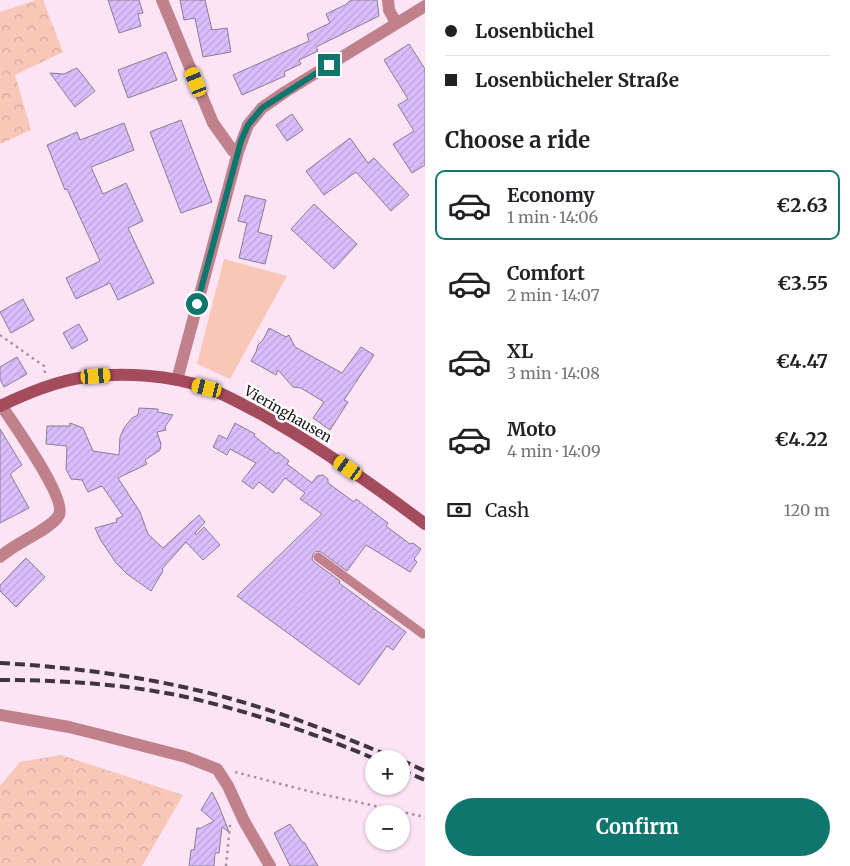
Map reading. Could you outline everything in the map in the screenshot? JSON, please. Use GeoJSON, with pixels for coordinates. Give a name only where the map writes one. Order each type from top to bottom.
{"type":"FeatureCollection","features":[{"type":"Feature","properties":{"kind":"main road","name":"Vieringhausen"},"geometry":{"type":"LineString","coordinates":[[0,405],[48,386],[86,377],[125,375],[177,380],[207,388],[292,431],[335,459],[425,524]]}},
{"type":"Feature","properties":{"kind":"street"},"geometry":{"type":"LineString","coordinates":[[162,0],[213,123],[233,151],[238,152]]}},
{"type":"Feature","properties":{"kind":"street"},"geometry":{"type":"LineString","coordinates":[[388,0],[389,10],[396,24]]}},
{"type":"Feature","properties":{"kind":"street"},"geometry":{"type":"LineString","coordinates":[[177,380],[238,152],[248,125],[262,108],[285,92],[425,6]]}},
{"type":"Feature","properties":{"kind":"street"},"geometry":{"type":"LineString","coordinates":[[0,405],[38,462],[60,506],[59,515],[53,521],[0,556]]}},
{"type":"Feature","properties":{"kind":"street"},"geometry":{"type":"LineString","coordinates":[[0,715],[69,727],[150,747],[217,769],[222,775],[244,821],[270,866]]}},
{"type":"Feature","properties":{"kind":"lane"},"geometry":{"type":"LineString","coordinates":[[318,557],[423,634]]}},
{"type":"Feature","properties":{"kind":"path"},"geometry":{"type":"LineString","coordinates":[[0,335],[44,366],[48,386]]}},
{"type":"Feature","properties":{"kind":"path"},"geometry":{"type":"LineString","coordinates":[[222,775],[236,771],[312,792],[425,817]]}},
{"type":"Feature","properties":{"kind":"path"},"geometry":{"type":"LineString","coordinates":[[226,866],[233,796]]}},
{"type":"Feature","properties":{"kind":"green space"},"geometry":{"type":"Polygon","coordinates":[[[36,0],[43,0],[63,52],[15,75],[31,130],[0,144],[0,12],[36,0]]]}},
{"type":"Feature","properties":{"kind":"green space"},"geometry":{"type":"Polygon","coordinates":[[[224,259],[287,276],[230,379],[197,364],[224,259]]]}},
{"type":"Feature","properties":{"kind":"green space"},"geometry":{"type":"Polygon","coordinates":[[[61,755],[183,795],[142,866],[0,866],[0,786],[20,762],[61,755]]]}},
{"type":"Feature","properties":{"kind":"building"},"geometry":{"type":"Polygon","coordinates":[[[108,0],[139,0],[143,13],[138,14],[141,26],[119,33],[108,0]]]}},
{"type":"Feature","properties":{"kind":"building"},"geometry":{"type":"Polygon","coordinates":[[[180,0],[205,0],[212,30],[227,28],[231,52],[203,57],[195,18],[184,20],[180,0]]]}},
{"type":"Feature","properties":{"kind":"building"},"geometry":{"type":"Polygon","coordinates":[[[351,0],[377,0],[379,16],[316,47],[318,51],[299,60],[301,64],[284,72],[285,76],[242,95],[233,75],[309,41],[307,34],[330,23],[326,14],[351,0]]]}},
{"type":"Feature","properties":{"kind":"building"},"geometry":{"type":"Polygon","coordinates":[[[409,44],[425,69],[425,165],[412,173],[393,144],[414,131],[398,105],[408,99],[384,60],[409,44]]]}},
{"type":"Feature","properties":{"kind":"building"},"geometry":{"type":"Polygon","coordinates":[[[166,52],[177,80],[128,98],[118,70],[166,52]]]}},
{"type":"Feature","properties":{"kind":"building"},"geometry":{"type":"Polygon","coordinates":[[[77,68],[95,91],[75,107],[50,73],[64,74],[77,68]]]}},
{"type":"Feature","properties":{"kind":"building"},"geometry":{"type":"Polygon","coordinates":[[[292,114],[303,130],[287,141],[276,125],[292,114]]]}},
{"type":"Feature","properties":{"kind":"building"},"geometry":{"type":"Polygon","coordinates":[[[181,120],[212,202],[181,213],[150,132],[181,120]]]}},
{"type":"Feature","properties":{"kind":"building"},"geometry":{"type":"Polygon","coordinates":[[[124,123],[134,150],[91,167],[103,194],[126,183],[143,221],[128,228],[154,283],[118,300],[110,283],[76,299],[66,278],[100,261],[67,189],[65,190],[47,145],[77,132],[80,140],[124,123]]]}},
{"type":"Feature","properties":{"kind":"building"},"geometry":{"type":"Polygon","coordinates":[[[350,138],[368,163],[374,158],[409,195],[391,211],[356,172],[324,195],[306,171],[350,138]]]}},
{"type":"Feature","properties":{"kind":"building"},"geometry":{"type":"Polygon","coordinates":[[[245,195],[266,200],[258,232],[272,236],[265,264],[239,258],[247,223],[238,221],[245,195]]]}},
{"type":"Feature","properties":{"kind":"building"},"geometry":{"type":"Polygon","coordinates":[[[314,204],[357,244],[334,269],[291,229],[314,204]]]}},
{"type":"Feature","properties":{"kind":"building"},"geometry":{"type":"Polygon","coordinates":[[[23,299],[34,320],[11,333],[0,312],[23,299]]]}},
{"type":"Feature","properties":{"kind":"building"},"geometry":{"type":"Polygon","coordinates":[[[79,324],[88,340],[72,349],[63,333],[79,324]]]}},
{"type":"Feature","properties":{"kind":"building"},"geometry":{"type":"Polygon","coordinates":[[[269,328],[286,337],[289,335],[295,347],[342,373],[361,347],[374,355],[344,400],[348,402],[330,430],[313,418],[324,402],[301,388],[293,387],[278,370],[276,375],[251,361],[258,345],[269,328]]]}},
{"type":"Feature","properties":{"kind":"building"},"geometry":{"type":"Polygon","coordinates":[[[17,357],[27,374],[4,387],[0,379],[0,367],[17,357]]]}},
{"type":"Feature","properties":{"kind":"building"},"geometry":{"type":"Polygon","coordinates":[[[139,408],[158,409],[158,412],[173,415],[165,427],[166,430],[157,432],[161,444],[160,450],[145,460],[147,464],[118,478],[140,512],[148,534],[163,548],[199,515],[205,522],[195,533],[196,535],[204,527],[220,545],[203,560],[186,542],[162,569],[163,571],[151,591],[127,574],[116,563],[100,539],[95,528],[117,522],[116,519],[123,516],[102,486],[88,492],[82,480],[71,479],[66,469],[67,446],[46,444],[47,426],[70,426],[70,423],[83,428],[93,451],[119,455],[120,437],[132,418],[138,415],[139,408]]]}},
{"type":"Feature","properties":{"kind":"building"},"geometry":{"type":"Polygon","coordinates":[[[235,423],[255,434],[254,436],[277,454],[278,452],[289,461],[287,464],[312,483],[317,476],[323,475],[328,479],[328,483],[354,502],[356,499],[388,523],[386,526],[410,544],[413,543],[421,549],[414,559],[417,562],[410,572],[366,545],[347,571],[321,552],[316,551],[313,554],[312,559],[314,562],[340,581],[339,583],[406,632],[393,650],[387,646],[359,685],[237,596],[322,514],[300,499],[305,493],[285,478],[273,493],[259,482],[253,489],[242,481],[256,463],[230,449],[227,455],[213,447],[219,435],[227,439],[235,423]]]}},
{"type":"Feature","properties":{"kind":"building"},"geometry":{"type":"Polygon","coordinates":[[[0,429],[22,465],[10,474],[29,508],[0,523],[0,429]]]}},
{"type":"Feature","properties":{"kind":"building"},"geometry":{"type":"Polygon","coordinates":[[[26,558],[45,577],[16,607],[0,591],[0,585],[26,558]]]}},
{"type":"Feature","properties":{"kind":"building"},"geometry":{"type":"Polygon","coordinates":[[[212,792],[229,832],[222,827],[219,853],[215,853],[214,866],[189,866],[191,850],[194,850],[197,828],[201,828],[214,821],[201,810],[212,792]]]}},
{"type":"Feature","properties":{"kind":"building"},"geometry":{"type":"Polygon","coordinates":[[[290,824],[304,842],[318,866],[290,866],[274,833],[290,824]]]}},
{"type":"Feature","properties":{"kind":"railway"},"geometry":{"type":"LineString","coordinates":[[0,663],[100,672],[198,690],[296,719],[375,750]]}},
{"type":"Feature","properties":{"kind":"railway"},"geometry":{"type":"LineString","coordinates":[[0,680],[93,684],[140,689],[186,697],[282,724],[365,755]]}},
{"type":"Feature","properties":{"kind":"railway"},"geometry":{"type":"LineString","coordinates":[[410,764],[425,771]]}},
{"type":"Feature","properties":{"kind":"railway"},"geometry":{"type":"LineString","coordinates":[[410,774],[425,780]]}},
{"type":"Feature","properties":{"kind":"route"},"geometry":{"type":"LineString","coordinates":[[197,304],[241,141],[248,125],[262,108],[329,65]]}}]}
